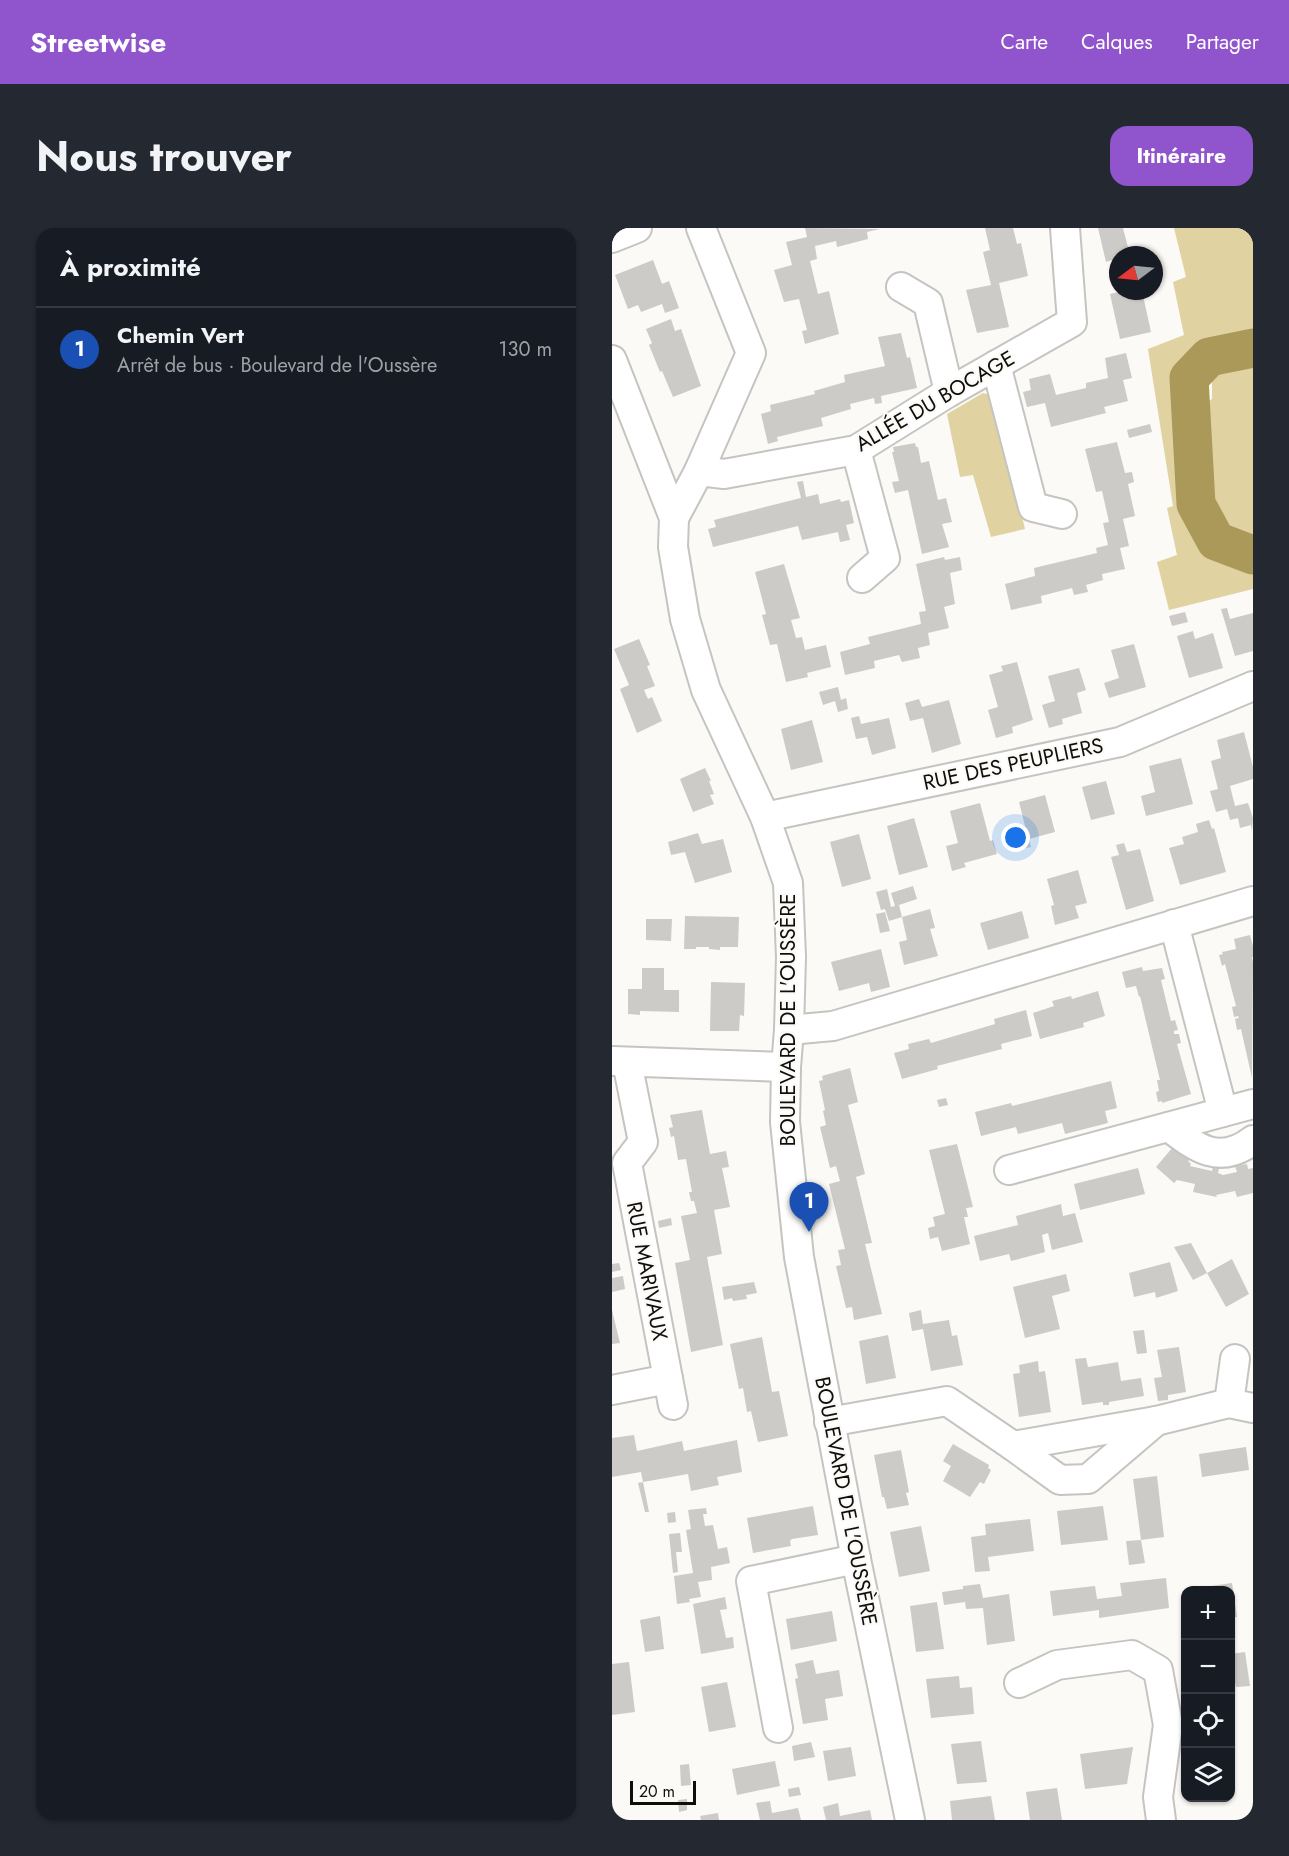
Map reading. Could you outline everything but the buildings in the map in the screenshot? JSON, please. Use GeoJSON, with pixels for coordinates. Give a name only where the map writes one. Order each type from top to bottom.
{"type":"FeatureCollection","features":[{"type":"Feature","properties":{"kind":"street"},"geometry":{"type":"LineString","coordinates":[[612,238],[637,228]]}},
{"type":"Feature","properties":{"kind":"street","name":"BOULEVARD DE L'OUSSÈRE"},"geometry":{"type":"LineString","coordinates":[[674,518],[699,471],[751,353],[701,228]]}},
{"type":"Feature","properties":{"kind":"street","name":"ALLÉE DU BOCAGE"},"geometry":{"type":"LineString","coordinates":[[699,471],[724,474],[855,450],[949,392],[1072,322],[1065,228]]}},
{"type":"Feature","properties":{"kind":"street"},"geometry":{"type":"LineString","coordinates":[[901,286],[928,303],[949,392]]}},
{"type":"Feature","properties":{"kind":"street","name":"BOULEVARD DE L'OUSSÈRE"},"geometry":{"type":"LineString","coordinates":[[612,360],[674,518],[673,547],[686,620],[706,690],[765,817],[788,883],[792,957],[785,1122],[798,1245],[829,1422],[910,1820]]}},
{"type":"Feature","properties":{"kind":"street"},"geometry":{"type":"LineString","coordinates":[[996,366],[1033,507],[1062,514]]}},
{"type":"Feature","properties":{"kind":"street"},"geometry":{"type":"LineString","coordinates":[[855,450],[885,558],[862,578]]}},
{"type":"Feature","properties":{"kind":"street","name":"RUE DES PEUPLIERS"},"geometry":{"type":"LineString","coordinates":[[765,817],[1120,742],[1253,686]]}},
{"type":"Feature","properties":{"kind":"street"},"geometry":{"type":"LineString","coordinates":[[789,1030],[833,1026],[1253,901]]}},
{"type":"Feature","properties":{"kind":"street"},"geometry":{"type":"LineString","coordinates":[[1174,924],[1223,1112]]}},
{"type":"Feature","properties":{"kind":"street"},"geometry":{"type":"LineString","coordinates":[[620,1062],[786,1067]]}},
{"type":"Feature","properties":{"kind":"street","name":"RUE MARIVAUX"},"geometry":{"type":"LineString","coordinates":[[612,1390],[670,1392],[619,1164],[643,1142],[620,1062]]}},
{"type":"Feature","properties":{"kind":"street"},"geometry":{"type":"LineString","coordinates":[[1009,1170],[1253,1104]]}},
{"type":"Feature","properties":{"kind":"street"},"geometry":{"type":"LineString","coordinates":[[1169,1127],[1189,1143],[1208,1152],[1224,1153],[1239,1149],[1253,1140]]}},
{"type":"Feature","properties":{"kind":"street"},"geometry":{"type":"LineString","coordinates":[[1013,1446],[1241,1406],[1238,1356]]}},
{"type":"Feature","properties":{"kind":"street"},"geometry":{"type":"LineString","coordinates":[[829,1422],[947,1401],[1060,1480],[1088,1479],[1156,1421]]}},
{"type":"Feature","properties":{"kind":"street"},"geometry":{"type":"LineString","coordinates":[[778,1728],[751,1581],[856,1559]]}},
{"type":"Feature","properties":{"kind":"street"},"geometry":{"type":"LineString","coordinates":[[1019,1683],[1057,1665],[1132,1655],[1158,1670],[1168,1725],[1158,1797],[1161,1820]]}},
{"type":"Feature","properties":{"kind":"shaded area"},"geometry":{"type":"Polygon","coordinates":[[[1174,228],[1253,228],[1253,336],[1210,342],[1192,351],[1176,369],[1187,511],[1214,556],[1238,564],[1253,564],[1253,589],[1169,610],[1157,562],[1177,555],[1167,508],[1173,506],[1148,349],[1184,335],[1173,282],[1186,277],[1174,228]]]}},
{"type":"Feature","properties":{"kind":"shaded area"},"geometry":{"type":"Polygon","coordinates":[[[1253,361],[1253,545],[1238,542],[1215,517],[1208,494],[1199,407],[1212,399],[1212,371],[1253,361]]]}},
{"type":"Feature","properties":{"kind":"shaded area"},"geometry":{"type":"Polygon","coordinates":[[[983,393],[994,399],[1025,529],[991,537],[973,475],[960,477],[947,414],[983,393]]]}},
{"type":"Feature","properties":{"kind":"waterway"},"geometry":{"type":"LineString","coordinates":[[1253,348],[1209,357],[1189,378],[1196,504],[1216,541],[1253,555]]}},
{"type":"Feature","properties":{"kind":"place","name":"Chemin Vert"},"geometry":{"type":"Point","coordinates":[809,1232]}}]}
